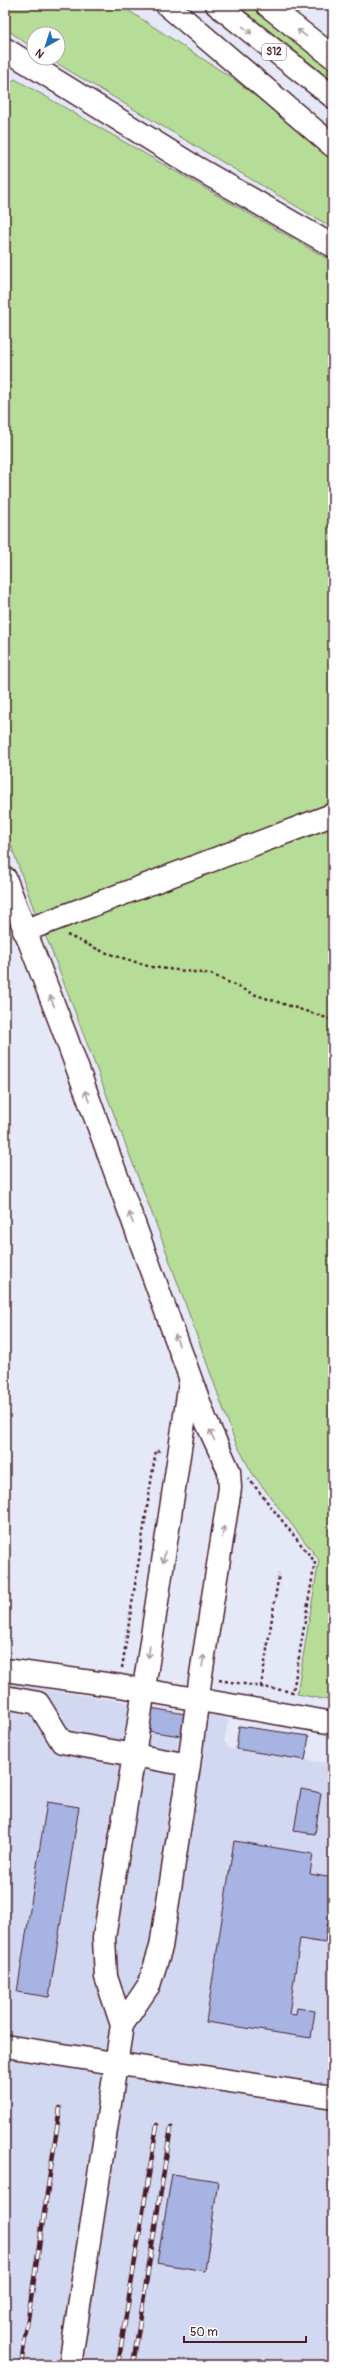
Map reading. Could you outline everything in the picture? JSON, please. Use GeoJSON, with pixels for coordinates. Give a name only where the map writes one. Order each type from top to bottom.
{"type":"FeatureCollection","features":[{"type":"Feature","properties":{"kind":"main road"},"geometry":{"type":"LineString","coordinates":[[167,5],[333,146]]}},
{"type":"Feature","properties":{"kind":"main road","name":"S12"},"geometry":{"type":"LineString","coordinates":[[217,5],[333,97]]}},
{"type":"Feature","properties":{"kind":"main road"},"geometry":{"type":"LineString","coordinates":[[267,5],[333,57]]}},
{"type":"Feature","properties":{"kind":"main road"},"geometry":{"type":"LineString","coordinates":[[5,49],[192,164],[333,246]]}},
{"type":"Feature","properties":{"kind":"main road"},"geometry":{"type":"LineString","coordinates":[[26,935],[50,921],[332,815]]}},
{"type":"Feature","properties":{"kind":"main road"},"geometry":{"type":"LineString","coordinates":[[5,878],[191,1376],[206,1421],[229,1471],[230,1488],[197,1699],[189,1765],[161,1947],[149,1985],[122,2025]]}},
{"type":"Feature","properties":{"kind":"main road"},"geometry":{"type":"LineString","coordinates":[[70,2365],[122,2025],[106,1977],[104,1938],[134,1755],[191,1376]]}},
{"type":"Feature","properties":{"kind":"main road"},"geometry":{"type":"LineString","coordinates":[[5,1670],[143,1690],[333,1723]]}},
{"type":"Feature","properties":{"kind":"main road"},"geometry":{"type":"LineString","coordinates":[[5,1697],[38,1703],[62,1742],[189,1765]]}},
{"type":"Feature","properties":{"kind":"main road"},"geometry":{"type":"LineString","coordinates":[[5,2046],[333,2097]]}},
{"type":"Feature","properties":{"kind":"path"},"geometry":{"type":"LineString","coordinates":[[50,921],[60,932],[104,952],[151,967],[211,974],[253,994],[333,1020]]}},
{"type":"Feature","properties":{"kind":"path"},"geometry":{"type":"LineString","coordinates":[[120,1673],[156,1450],[180,1454]]}},
{"type":"Feature","properties":{"kind":"path"},"geometry":{"type":"LineString","coordinates":[[261,1687],[279,1574]]}},
{"type":"Feature","properties":{"kind":"shaded area"},"geometry":{"type":"Polygon","coordinates":[[[5,1683],[133,1703],[147,1732],[182,1737],[205,1720],[208,1714],[223,1716],[228,1721],[224,1741],[230,1749],[333,1764],[333,2365],[5,2365],[5,1683]]]}},
{"type":"Feature","properties":{"kind":"green space"},"geometry":{"type":"Polygon","coordinates":[[[5,5],[120,5],[235,80],[333,156],[333,228],[61,66],[66,66],[66,26],[26,26],[26,43],[5,28],[5,5]]]}},
{"type":"Feature","properties":{"kind":"green space"},"geometry":{"type":"Polygon","coordinates":[[[237,5],[254,5],[295,41],[333,70],[333,81],[237,5]]]}},
{"type":"Feature","properties":{"kind":"green space"},"geometry":{"type":"Polygon","coordinates":[[[15,79],[333,262],[333,1701],[297,1694],[319,1560],[252,1473],[235,1441],[164,1245],[49,944],[37,918],[5,828],[5,86],[15,79]]]}},
{"type":"Feature","properties":{"kind":"building"},"geometry":{"type":"Polygon","coordinates":[[[151,1708],[185,1714],[181,1736],[147,1731],[151,1708]]]}},
{"type":"Feature","properties":{"kind":"building"},"geometry":{"type":"Polygon","coordinates":[[[239,1726],[309,1736],[305,1760],[236,1749],[239,1726]]]}},
{"type":"Feature","properties":{"kind":"building"},"geometry":{"type":"Polygon","coordinates":[[[301,1789],[321,1793],[315,1834],[294,1831],[301,1789]]]}},
{"type":"Feature","properties":{"kind":"building"},"geometry":{"type":"Polygon","coordinates":[[[47,1802],[79,1807],[49,1997],[17,1992],[47,1802]]]}},
{"type":"Feature","properties":{"kind":"building"},"geometry":{"type":"Polygon","coordinates":[[[234,1841],[313,1854],[310,1874],[333,1878],[333,1926],[327,1925],[325,1943],[300,1939],[289,2014],[296,2015],[297,2008],[315,2011],[311,2038],[206,2022],[234,1841]]]}},
{"type":"Feature","properties":{"kind":"building"},"geometry":{"type":"Polygon","coordinates":[[[172,2174],[218,2181],[205,2271],[157,2263],[172,2174]]]}},
{"type":"Feature","properties":{"kind":"railway"},"geometry":{"type":"LineString","coordinates":[[21,2365],[60,2108]]}},
{"type":"Feature","properties":{"kind":"railway"},"geometry":{"type":"LineString","coordinates":[[118,2365],[157,2125]]}},
{"type":"Feature","properties":{"kind":"railway"},"geometry":{"type":"LineString","coordinates":[[133,2365],[171,2127]]}}]}
